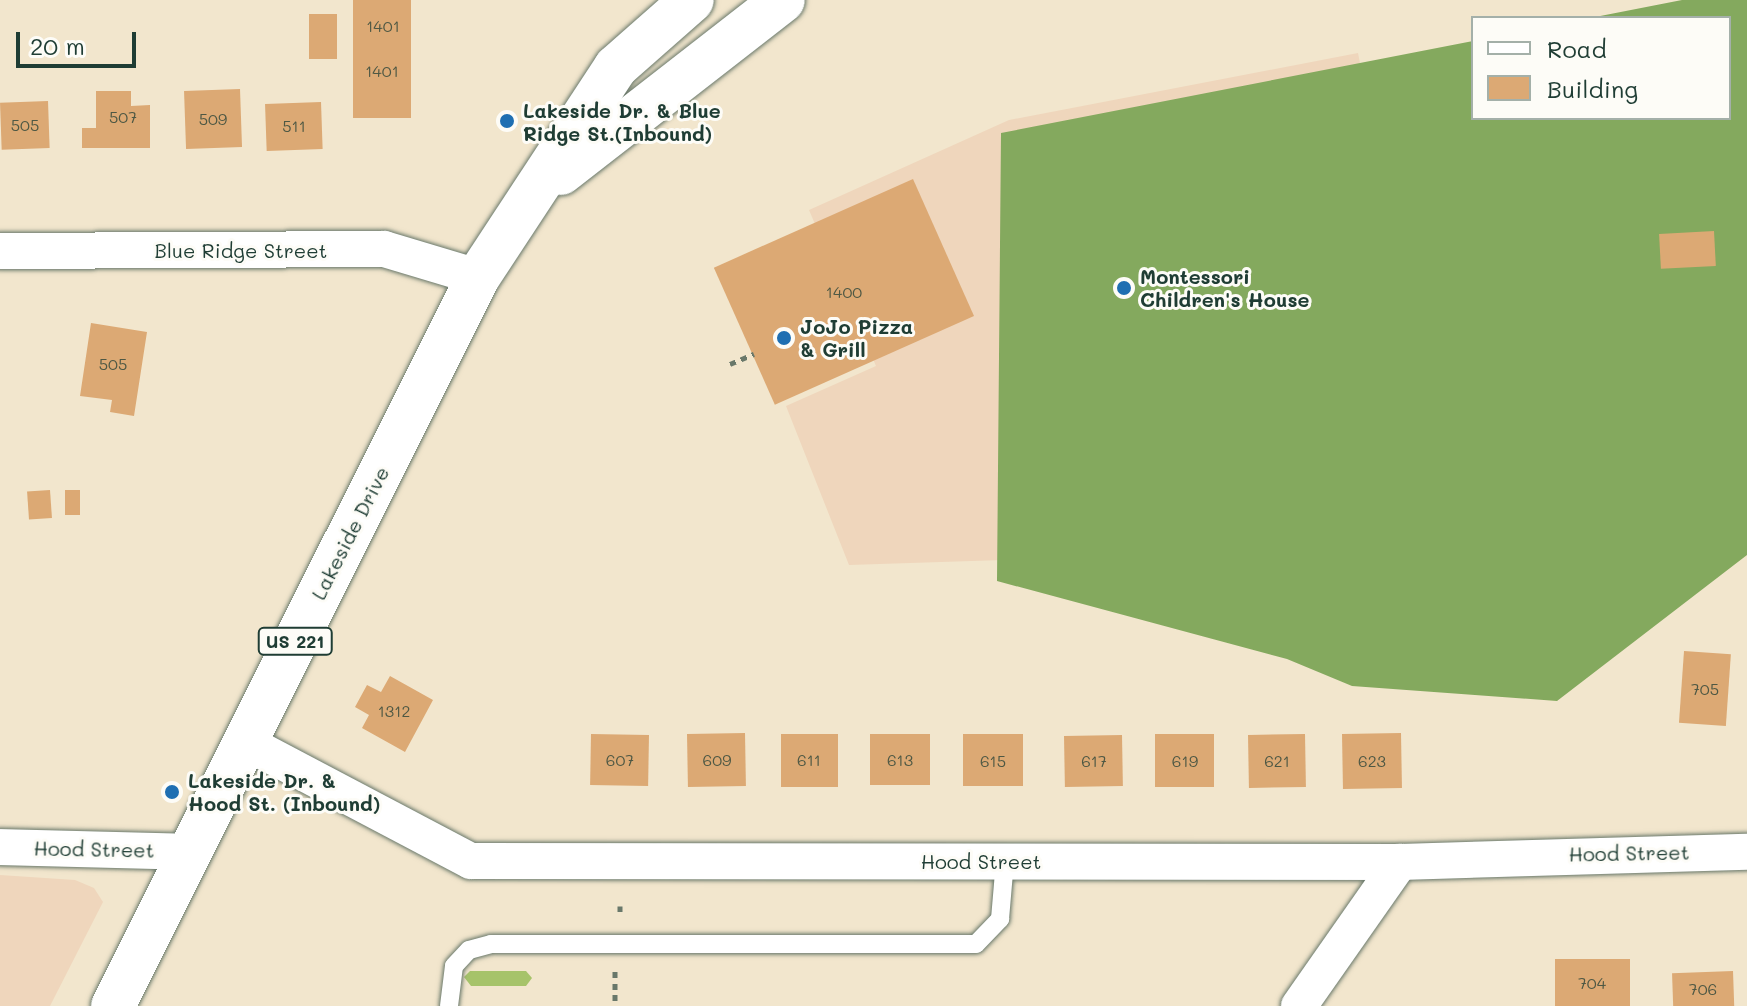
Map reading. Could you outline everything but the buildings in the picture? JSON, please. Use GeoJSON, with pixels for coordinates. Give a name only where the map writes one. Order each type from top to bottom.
{"type":"FeatureCollection","features":[{"type":"Feature","properties":{"kind":"main road","name":"Lakeside Drive"},"geometry":{"type":"LineString","coordinates":[[113,1006],[187,852],[478,277],[616,67],[692,0]]}},
{"type":"Feature","properties":{"kind":"main road","name":"Lakeside Drive"},"geometry":{"type":"LineString","coordinates":[[533,194],[783,0]]}},
{"type":"Feature","properties":{"kind":"street","name":"Blue Ridge Street"},"geometry":{"type":"LineString","coordinates":[[0,251],[384,249],[478,277]]}},
{"type":"Feature","properties":{"kind":"street","name":"Hood Street"},"geometry":{"type":"LineString","coordinates":[[245,742],[471,861],[1400,862],[1747,852]]}},
{"type":"Feature","properties":{"kind":"street","name":"Hood Street"},"geometry":{"type":"LineString","coordinates":[[0,847],[187,852]]}},
{"type":"Feature","properties":{"kind":"street"},"geometry":{"type":"LineString","coordinates":[[1299,1006],[1400,862]]}},
{"type":"Feature","properties":{"kind":"lane"},"geometry":{"type":"LineString","coordinates":[[449,1006],[454,966],[469,950],[491,944],[976,944],[1000,919],[1005,861]]}},
{"type":"Feature","properties":{"kind":"path"},"geometry":{"type":"LineString","coordinates":[[730,364],[754,354]]}},
{"type":"Feature","properties":{"kind":"path"},"geometry":{"type":"LineString","coordinates":[[615,969],[615,1006]]}},
{"type":"Feature","properties":{"kind":"shaded area","name":"Montessori Children's House"},"geometry":{"type":"Polygon","coordinates":[[[1358,53],[1456,545],[849,565],[786,406],[876,366],[809,210],[1009,120],[1358,53]]]}},
{"type":"Feature","properties":{"kind":"shaded area"},"geometry":{"type":"Polygon","coordinates":[[[0,875],[75,880],[94,888],[103,902],[50,1006],[0,1006],[0,875]]]}},
{"type":"Feature","properties":{"kind":"green space"},"geometry":{"type":"Polygon","coordinates":[[[1682,0],[1747,0],[1747,555],[1557,701],[1352,686],[1287,659],[997,581],[1001,133],[1471,41],[1471,120],[1731,120],[1731,16],[1600,16],[1682,0]]]}},
{"type":"Feature","properties":{"kind":"green space"},"geometry":{"type":"Polygon","coordinates":[[[470,971],[526,971],[532,978],[526,986],[471,986],[464,977],[470,971]]]}},
{"type":"Feature","properties":{"kind":"place","name":"Lakeside Dr. & Blue Ridge St.(Inbound)"},"geometry":{"type":"Point","coordinates":[507,121]}},
{"type":"Feature","properties":{"kind":"place","name":"Montessori Children's House"},"geometry":{"type":"Point","coordinates":[1124,288]}},
{"type":"Feature","properties":{"kind":"place","name":"JoJo Pizza & Grill"},"geometry":{"type":"Point","coordinates":[784,338]}},
{"type":"Feature","properties":{"kind":"place","name":"Lakeside Dr. & Hood St. (Inbound)"},"geometry":{"type":"Point","coordinates":[172,792]}}]}
